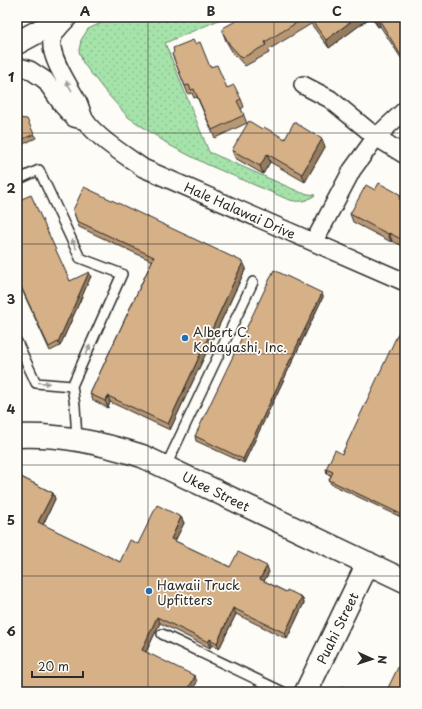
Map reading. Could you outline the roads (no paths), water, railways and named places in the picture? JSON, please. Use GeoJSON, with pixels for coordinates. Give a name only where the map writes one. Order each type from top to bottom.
{"type":"FeatureCollection","features":[{"type":"Feature","properties":{"kind":"street"},"geometry":{"type":"LineString","coordinates":[[17,43],[65,17]]}},
{"type":"Feature","properties":{"kind":"street","name":"Hale Halawai Drive"},"geometry":{"type":"LineString","coordinates":[[69,17],[56,30],[52,40],[52,48],[61,73],[78,102],[86,121],[107,142],[143,168],[405,282]]}},
{"type":"Feature","properties":{"kind":"street","name":"Hale Halawai Drive"},"geometry":{"type":"LineString","coordinates":[[17,66],[30,70],[45,80],[63,106],[74,118],[86,121]]}},
{"type":"Feature","properties":{"kind":"street"},"geometry":{"type":"LineString","coordinates":[[303,85],[330,98],[376,137],[405,155]]}},
{"type":"Feature","properties":{"kind":"street"},"geometry":{"type":"LineString","coordinates":[[314,242],[352,170],[376,137],[405,110]]}},
{"type":"Feature","properties":{"kind":"street","name":"Ukee Street"},"geometry":{"type":"LineString","coordinates":[[17,436],[34,435],[77,439],[109,446],[142,456],[166,466],[405,581]]}},
{"type":"Feature","properties":{"kind":"street","name":"Puahi Street"},"geometry":{"type":"LineString","coordinates":[[306,692],[368,564]]}},
{"type":"Feature","properties":{"kind":"lane"},"geometry":{"type":"LineString","coordinates":[[17,180],[39,170],[80,258],[122,274],[72,386],[77,439]]}},
{"type":"Feature","properties":{"kind":"lane"},"geometry":{"type":"LineString","coordinates":[[166,466],[253,282]]}},
{"type":"Feature","properties":{"kind":"lane"},"geometry":{"type":"LineString","coordinates":[[17,342],[36,382],[72,386]]}},
{"type":"Feature","properties":{"kind":"lane"},"geometry":{"type":"LineString","coordinates":[[162,634],[283,692]]}},
{"type":"Feature","properties":{"kind":"place","name":"Albert C. Kobayashi, Inc."},"geometry":{"type":"Point","coordinates":[185,338]}},
{"type":"Feature","properties":{"kind":"place","name":"Hawaii Truck Upfitters"},"geometry":{"type":"Point","coordinates":[149,591]}}]}
